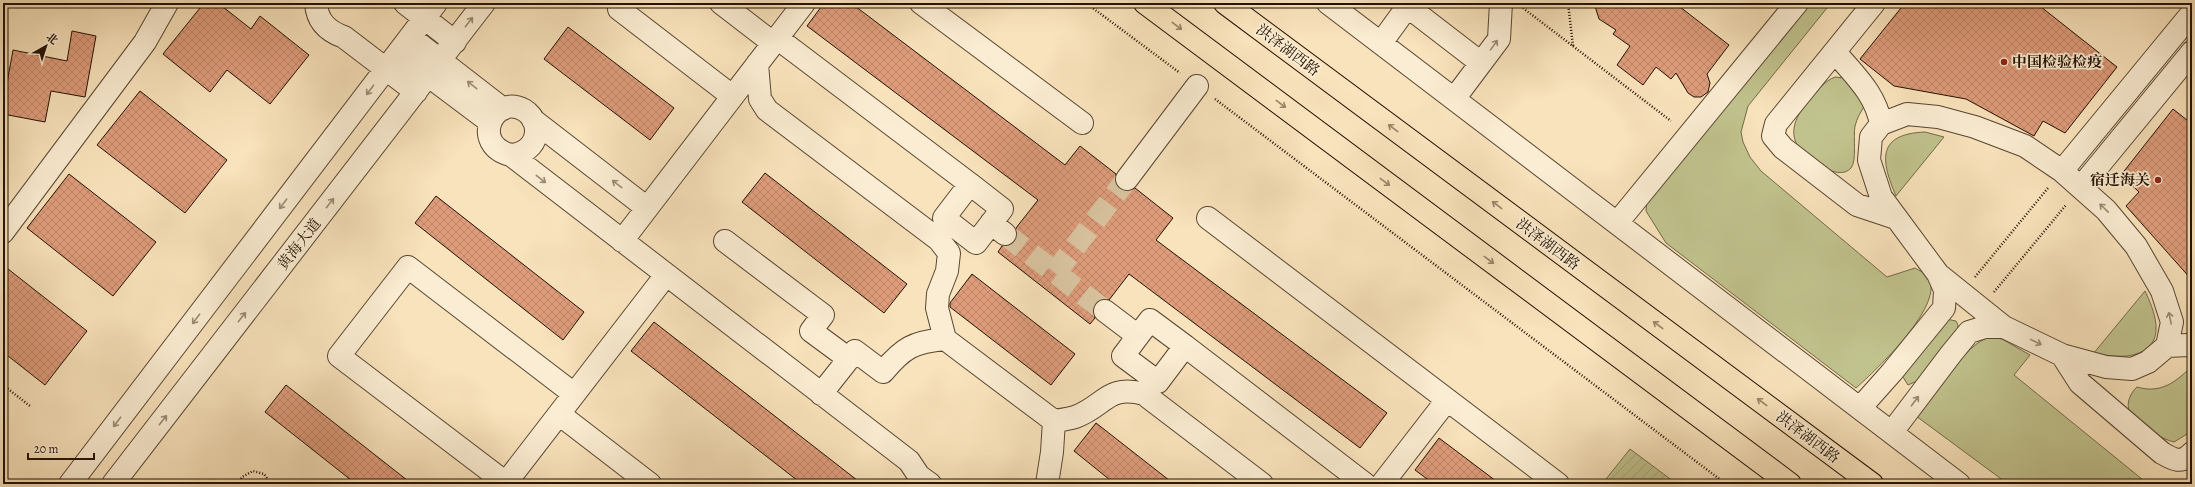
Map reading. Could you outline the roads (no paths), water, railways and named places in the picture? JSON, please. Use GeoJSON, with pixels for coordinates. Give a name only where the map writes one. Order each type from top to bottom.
{"type":"FeatureCollection","features":[{"type":"Feature","properties":{"kind":"main road"},"geometry":{"type":"LineString","coordinates":[[1145,3],[1790,484]]}},
{"type":"Feature","properties":{"kind":"main road","name":"洪泽湖西路"},"geometry":{"type":"LineString","coordinates":[[1225,3],[1872,484]]}},
{"type":"Feature","properties":{"kind":"street"},"geometry":{"type":"LineString","coordinates":[[3,232],[145,42],[167,3]]}},
{"type":"Feature","properties":{"kind":"street"},"geometry":{"type":"LineString","coordinates":[[316,3],[318,16],[324,26],[333,33],[398,53],[428,76],[496,116]]}},
{"type":"Feature","properties":{"kind":"street"},"geometry":{"type":"LineString","coordinates":[[405,3],[430,11],[455,42]]}},
{"type":"Feature","properties":{"kind":"street","name":"黄海大道"},"geometry":{"type":"LineString","coordinates":[[113,484],[484,3]]}},
{"type":"Feature","properties":{"kind":"street"},"geometry":{"type":"LineString","coordinates":[[624,3],[619,9],[732,96]]}},
{"type":"Feature","properties":{"kind":"street"},"geometry":{"type":"LineString","coordinates":[[722,3],[775,40],[970,184],[1002,209],[998,229],[976,243],[944,218],[970,184]]}},
{"type":"Feature","properties":{"kind":"street"},"geometry":{"type":"LineString","coordinates":[[622,241],[804,3]]}},
{"type":"Feature","properties":{"kind":"street"},"geometry":{"type":"LineString","coordinates":[[921,3],[1082,123]]}},
{"type":"Feature","properties":{"kind":"street"},"geometry":{"type":"LineString","coordinates":[[1328,3],[1960,484]]}},
{"type":"Feature","properties":{"kind":"street"},"geometry":{"type":"LineString","coordinates":[[1454,99],[1498,38],[1501,3]]}},
{"type":"Feature","properties":{"kind":"street"},"geometry":{"type":"LineString","coordinates":[[1617,223],[1797,3]]}},
{"type":"Feature","properties":{"kind":"street"},"geometry":{"type":"LineString","coordinates":[[1874,3],[1776,124],[1773,136],[1783,148],[1857,205],[1896,218]]}},
{"type":"Feature","properties":{"kind":"street"},"geometry":{"type":"LineString","coordinates":[[1380,43],[1408,5],[1481,63]]}},
{"type":"Feature","properties":{"kind":"street"},"geometry":{"type":"LineString","coordinates":[[70,484],[430,11]]}},
{"type":"Feature","properties":{"kind":"street"},"geometry":{"type":"LineString","coordinates":[[2062,171],[2192,13]]}},
{"type":"Feature","properties":{"kind":"street"},"geometry":{"type":"LineString","coordinates":[[1835,52],[1870,93],[1878,106],[1881,124]]}},
{"type":"Feature","properties":{"kind":"street"},"geometry":{"type":"LineString","coordinates":[[2081,188],[2192,52]]}},
{"type":"Feature","properties":{"kind":"street"},"geometry":{"type":"LineString","coordinates":[[398,53],[428,76]]}},
{"type":"Feature","properties":{"kind":"street"},"geometry":{"type":"LineString","coordinates":[[757,64],[760,99],[767,110],[939,240],[945,247],[949,253],[948,271],[938,294],[937,308],[945,339],[1054,421],[1076,417],[1116,393],[1130,390],[1144,394],[1262,484]]}},
{"type":"Feature","properties":{"kind":"street"},"geometry":{"type":"LineString","coordinates":[[1127,179],[1198,86]]}},
{"type":"Feature","properties":{"kind":"street"},"geometry":{"type":"LineString","coordinates":[[647,208],[533,120],[526,111],[519,108],[496,116],[488,135],[491,143],[496,149],[510,155],[908,461],[918,480]]}},
{"type":"Feature","properties":{"kind":"street"},"geometry":{"type":"LineString","coordinates":[[1860,408],[1892,372],[1944,308],[1945,290],[1938,274],[1881,197],[1868,160],[1872,137],[1881,124],[1907,114],[1938,117],[1960,123],[2025,146],[2062,171],[2106,210],[2136,246],[2162,291],[2172,322],[2168,346]]}},
{"type":"Feature","properties":{"kind":"street"},"geometry":{"type":"LineString","coordinates":[[510,155],[518,154],[531,146],[536,131],[533,120]]}},
{"type":"Feature","properties":{"kind":"street"},"geometry":{"type":"LineString","coordinates":[[1208,218],[1558,484]]}},
{"type":"Feature","properties":{"kind":"street"},"geometry":{"type":"LineString","coordinates":[[945,247],[959,229]]}},
{"type":"Feature","properties":{"kind":"street"},"geometry":{"type":"LineString","coordinates":[[725,241],[823,315],[811,331],[849,359]]}},
{"type":"Feature","properties":{"kind":"street"},"geometry":{"type":"LineString","coordinates":[[574,394],[408,267],[339,356],[506,483],[666,274]]}},
{"type":"Feature","properties":{"kind":"street"},"geometry":{"type":"LineString","coordinates":[[1938,274],[2004,327],[2062,355],[2106,367],[2132,369],[2148,362],[2168,346],[2188,344],[2192,346]]}},
{"type":"Feature","properties":{"kind":"street"},"geometry":{"type":"LineString","coordinates":[[1105,311],[1138,336]]}},
{"type":"Feature","properties":{"kind":"street"},"geometry":{"type":"LineString","coordinates":[[1185,346],[1158,382],[1123,356],[1150,320],[1185,346],[1365,484]]}},
{"type":"Feature","properties":{"kind":"street"},"geometry":{"type":"LineString","coordinates":[[1892,432],[1950,354],[1970,332],[1985,327],[2004,327]]}},
{"type":"Feature","properties":{"kind":"street"},"geometry":{"type":"LineString","coordinates":[[822,394],[855,352],[883,372],[898,354],[911,345],[926,340],[945,339]]}},
{"type":"Feature","properties":{"kind":"street"},"geometry":{"type":"LineString","coordinates":[[2062,355],[2080,384],[2162,453],[2175,461],[2186,459],[2192,453]]}},
{"type":"Feature","properties":{"kind":"street"},"geometry":{"type":"LineString","coordinates":[[1130,390],[1143,371]]}},
{"type":"Feature","properties":{"kind":"street"},"geometry":{"type":"LineString","coordinates":[[1382,484],[1447,400]]}},
{"type":"Feature","properties":{"kind":"street"},"geometry":{"type":"LineString","coordinates":[[559,414],[650,484]]}},
{"type":"Feature","properties":{"kind":"street"},"geometry":{"type":"LineString","coordinates":[[1047,484],[1052,452],[1054,421]]}},
{"type":"Feature","properties":{"kind":"tunnel"},"geometry":{"type":"LineString","coordinates":[[1055,273],[1127,179]]}},
{"type":"Feature","properties":{"kind":"tunnel"},"geometry":{"type":"LineString","coordinates":[[1005,234],[1105,311]]}},
{"type":"Feature","properties":{"kind":"place","name":"中国检验检疫"},"geometry":{"type":"Point","coordinates":[2004,62]}},
{"type":"Feature","properties":{"kind":"place","name":"宿迁海关"},"geometry":{"type":"Point","coordinates":[2158,180]}}]}
